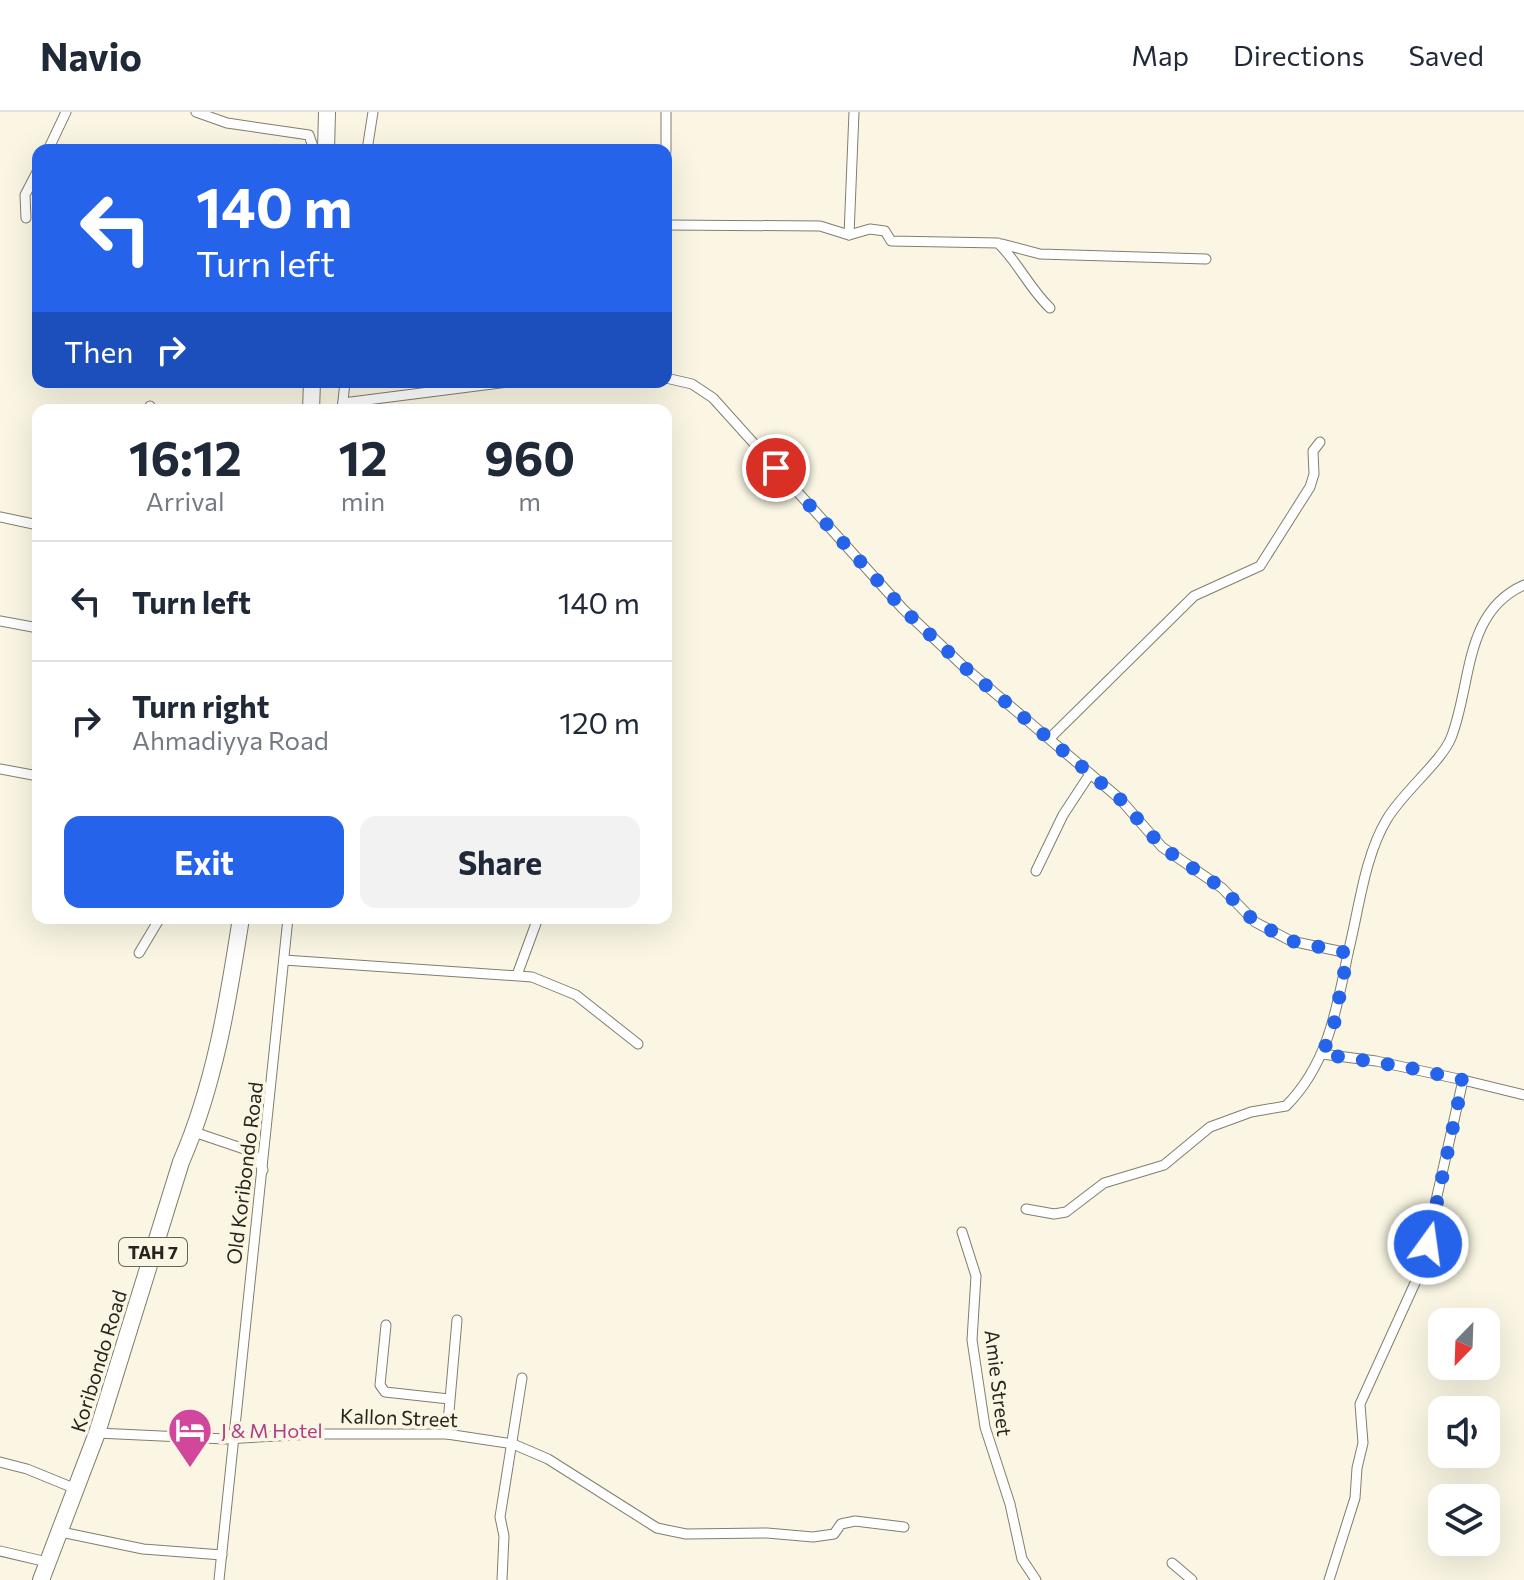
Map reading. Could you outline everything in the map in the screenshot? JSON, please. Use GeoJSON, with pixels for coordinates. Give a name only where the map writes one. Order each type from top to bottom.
{"type":"FeatureCollection","features":[{"type":"Feature","properties":{"kind":"highway"},"geometry":{"type":"LineString","coordinates":[[326,144],[327,112]]}},
{"type":"Feature","properties":{"kind":"highway","name":"Koribondo Road"},"geometry":{"type":"LineString","coordinates":[[41,1580],[97,1433],[181,1162],[194,1132],[214,1066],[240,924]]}},
{"type":"Feature","properties":{"kind":"street"},"geometry":{"type":"LineString","coordinates":[[51,144],[66,112]]}},
{"type":"Feature","properties":{"kind":"street"},"geometry":{"type":"LineString","coordinates":[[196,112],[227,123],[309,135],[312,144]]}},
{"type":"Feature","properties":{"kind":"street"},"geometry":{"type":"LineString","coordinates":[[368,144],[373,112]]}},
{"type":"Feature","properties":{"kind":"street"},"geometry":{"type":"LineString","coordinates":[[666,112],[666,144]]}},
{"type":"Feature","properties":{"kind":"street"},"geometry":{"type":"LineString","coordinates":[[849,235],[854,112]]}},
{"type":"Feature","properties":{"kind":"street"},"geometry":{"type":"LineString","coordinates":[[26,218],[25,195],[32,182]]}},
{"type":"Feature","properties":{"kind":"street"},"geometry":{"type":"LineString","coordinates":[[672,225],[820,226],[849,235],[870,229],[885,231],[891,241],[998,243],[1040,254],[1206,259]]}},
{"type":"Feature","properties":{"kind":"street"},"geometry":{"type":"LineString","coordinates":[[998,243],[1009,254],[1031,289],[1050,308]]}},
{"type":"Feature","properties":{"kind":"street"},"geometry":{"type":"LineString","coordinates":[[672,379],[692,384],[713,398],[903,609],[963,666],[1051,737],[1120,799],[1162,847],[1222,888],[1255,922],[1291,941],[1348,953]]}},
{"type":"Feature","properties":{"kind":"street"},"geometry":{"type":"LineString","coordinates":[[356,404],[466,388]]}},
{"type":"Feature","properties":{"kind":"street"},"geometry":{"type":"LineString","coordinates":[[1051,737],[1194,596],[1260,566],[1310,487],[1314,474],[1313,451],[1320,442]]}},
{"type":"Feature","properties":{"kind":"street"},"geometry":{"type":"LineString","coordinates":[[0,517],[32,524]]}},
{"type":"Feature","properties":{"kind":"street"},"geometry":{"type":"LineString","coordinates":[[1026,1209],[1054,1214],[1066,1212],[1104,1183],[1164,1165],[1210,1127],[1251,1112],[1286,1106],[1322,1054],[1333,1029],[1373,847],[1385,822],[1450,741],[1477,635],[1502,597],[1524,585]]}},
{"type":"Feature","properties":{"kind":"street"},"geometry":{"type":"LineString","coordinates":[[0,621],[32,627]]}},
{"type":"Feature","properties":{"kind":"street"},"geometry":{"type":"LineString","coordinates":[[0,769],[32,775]]}},
{"type":"Feature","properties":{"kind":"street"},"geometry":{"type":"LineString","coordinates":[[1036,871],[1063,815],[1090,774]]}},
{"type":"Feature","properties":{"kind":"street"},"geometry":{"type":"LineString","coordinates":[[139,953],[156,924]]}},
{"type":"Feature","properties":{"kind":"street","name":"Old Koribondo Road"},"geometry":{"type":"LineString","coordinates":[[219,1580],[253,1247],[264,1177],[287,924]]}},
{"type":"Feature","properties":{"kind":"street"},"geometry":{"type":"LineString","coordinates":[[517,975],[536,924]]}},
{"type":"Feature","properties":{"kind":"street"},"geometry":{"type":"LineString","coordinates":[[284,960],[517,975],[550,982],[576,995],[638,1044]]}},
{"type":"Feature","properties":{"kind":"street"},"geometry":{"type":"LineString","coordinates":[[1322,1054],[1406,1067],[1524,1095]]}},
{"type":"Feature","properties":{"kind":"street"},"geometry":{"type":"LineString","coordinates":[[1329,1580],[1355,1498],[1363,1443],[1360,1404],[1420,1272],[1463,1080]]}},
{"type":"Feature","properties":{"kind":"street"},"geometry":{"type":"LineString","coordinates":[[194,1132],[253,1152],[262,1165],[264,1177]]}},
{"type":"Feature","properties":{"kind":"street","name":"Amie Street"},"geometry":{"type":"LineString","coordinates":[[962,1232],[976,1276],[972,1340],[988,1440],[1010,1504],[1022,1559],[1036,1580]]}},
{"type":"Feature","properties":{"kind":"street"},"geometry":{"type":"LineString","coordinates":[[447,1434],[457,1320]]}},
{"type":"Feature","properties":{"kind":"street"},"geometry":{"type":"LineString","coordinates":[[386,1325],[380,1385],[385,1392],[449,1399]]}},
{"type":"Feature","properties":{"kind":"street"},"geometry":{"type":"LineString","coordinates":[[502,1580],[504,1536],[500,1517],[522,1378]]}},
{"type":"Feature","properties":{"kind":"street","name":"Kallon Street"},"geometry":{"type":"LineString","coordinates":[[97,1433],[447,1434],[513,1444],[548,1459],[657,1528],[686,1534],[767,1533],[813,1537],[834,1534],[841,1524],[855,1521],[904,1527]]}},
{"type":"Feature","properties":{"kind":"street"},"geometry":{"type":"LineString","coordinates":[[0,1462],[27,1469],[76,1489]]}},
{"type":"Feature","properties":{"kind":"street"},"geometry":{"type":"LineString","coordinates":[[61,1532],[143,1549],[222,1555]]}},
{"type":"Feature","properties":{"kind":"street"},"geometry":{"type":"LineString","coordinates":[[0,1551],[47,1562]]}},
{"type":"Feature","properties":{"kind":"street"},"geometry":{"type":"LineString","coordinates":[[1172,1563],[1192,1580]]}},
{"type":"Feature","properties":{"kind":"place","name":"J & M Hotel"},"geometry":{"type":"Point","coordinates":[190,1469]}},
{"type":"Feature","properties":{"kind":"route"},"geometry":{"type":"LineString","coordinates":[[776,468],[903,609],[963,666],[1051,737],[1120,799],[1162,847],[1222,888],[1255,922],[1291,941],[1348,953],[1333,1029],[1322,1054],[1376,1061],[1463,1080],[1428,1244]]}}]}
